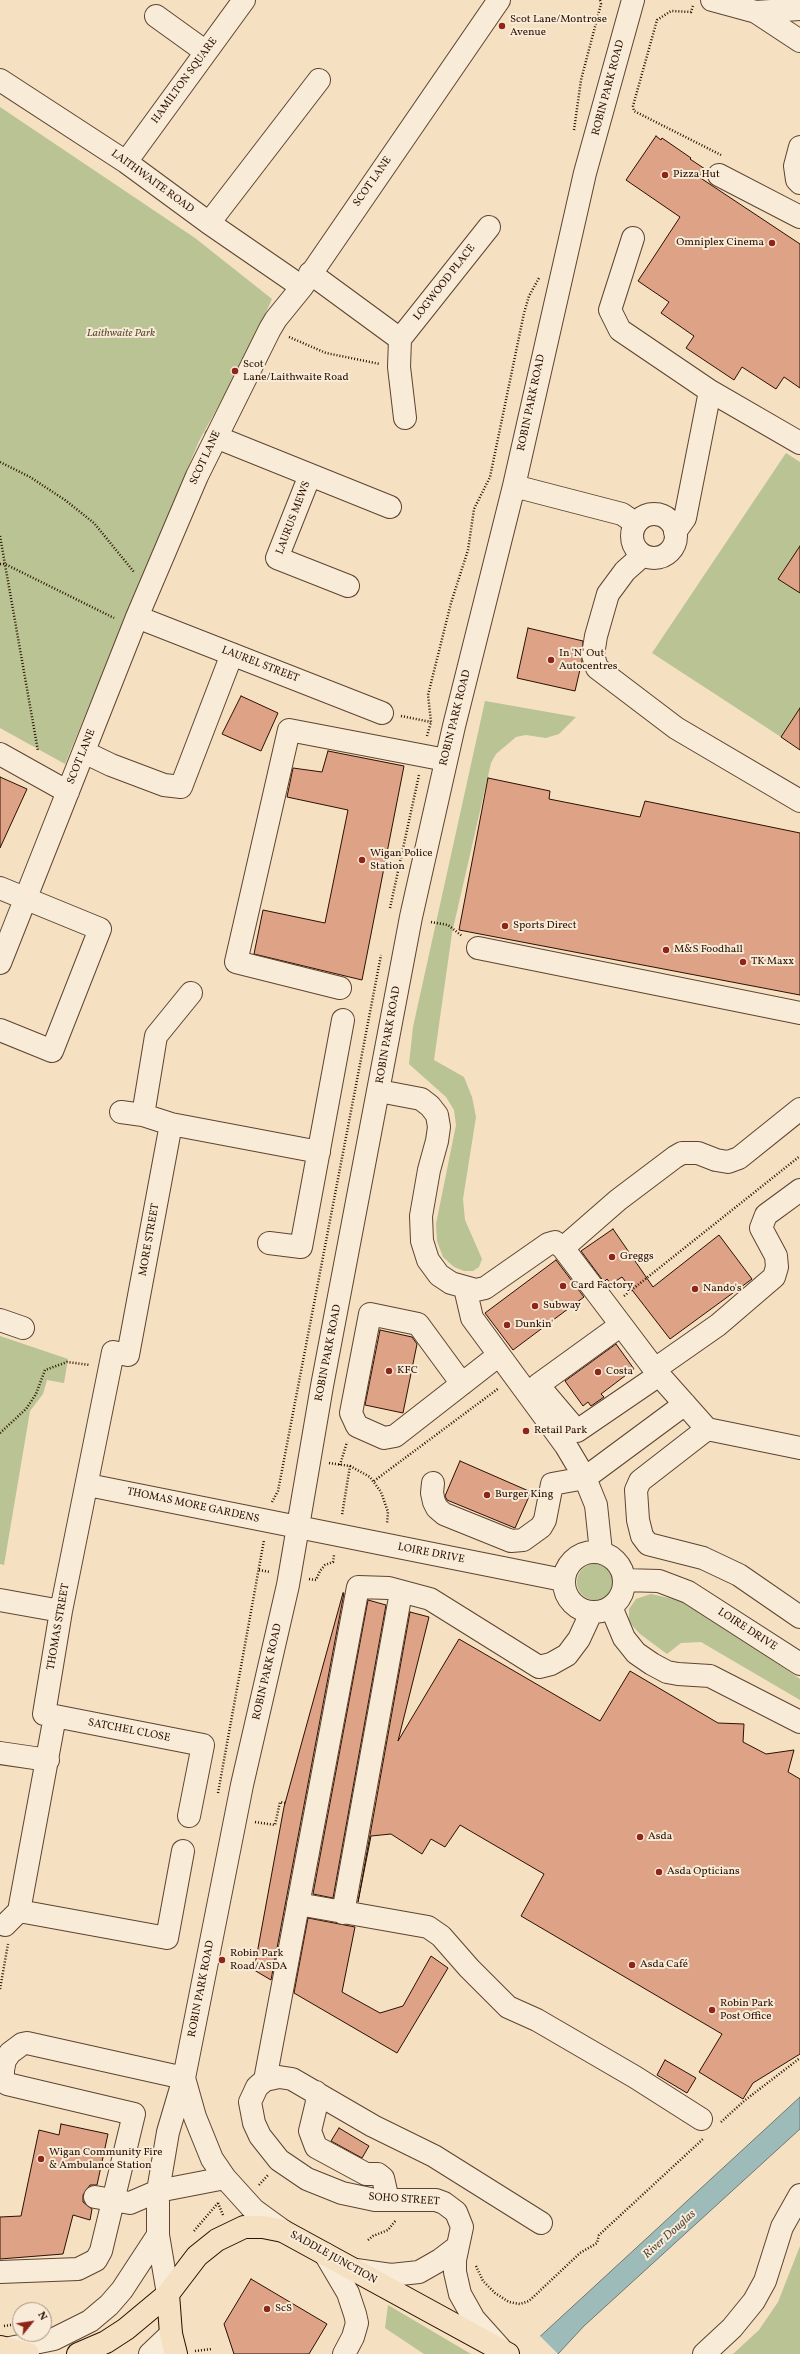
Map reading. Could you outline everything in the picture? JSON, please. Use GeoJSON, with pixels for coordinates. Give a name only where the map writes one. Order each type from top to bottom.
{"type":"FeatureCollection","features":[{"type":"Feature","properties":{"kind":"highway","name":"SADDLE JUNCTION"},"geometry":{"type":"LineString","coordinates":[[78,2354],[106,2342],[126,2329],[168,2294],[197,2256],[217,2240],[244,2227],[263,2227],[283,2231],[505,2352]]}},
{"type":"Feature","properties":{"kind":"highway"},"geometry":{"type":"LineString","coordinates":[[168,2294],[178,2347]]}},
{"type":"Feature","properties":{"kind":"street","name":"HAMILTON SQUARE"},"geometry":{"type":"LineString","coordinates":[[126,162],[244,0]]}},
{"type":"Feature","properties":{"kind":"street","name":"SCOT LANE"},"geometry":{"type":"LineString","coordinates":[[0,963],[135,622],[216,437],[270,330],[276,319],[306,280],[499,0]]}},
{"type":"Feature","properties":{"kind":"street","name":"ROBIN PARK ROAD"},"geometry":{"type":"LineString","coordinates":[[168,2294],[158,2235],[158,2191],[168,2132],[184,2078],[242,1785],[288,1585],[322,1386],[411,917],[446,760],[514,486],[585,173],[633,0]]}},
{"type":"Feature","properties":{"kind":"street"},"geometry":{"type":"LineString","coordinates":[[712,0],[756,12],[800,42]]}},
{"type":"Feature","properties":{"kind":"street"},"geometry":{"type":"LineString","coordinates":[[756,12],[800,9]]}},
{"type":"Feature","properties":{"kind":"street"},"geometry":{"type":"LineString","coordinates":[[156,16],[206,52]]}},
{"type":"Feature","properties":{"kind":"street"},"geometry":{"type":"LineString","coordinates":[[800,20],[800,38]]}},
{"type":"Feature","properties":{"kind":"street","name":"LAITHWAITE ROAD"},"geometry":{"type":"LineString","coordinates":[[0,80],[126,162],[209,223],[306,280]]}},
{"type":"Feature","properties":{"kind":"street"},"geometry":{"type":"LineString","coordinates":[[209,223],[319,80]]}},
{"type":"Feature","properties":{"kind":"street"},"geometry":{"type":"LineString","coordinates":[[800,147],[795,166],[797,180],[800,183]]}},
{"type":"Feature","properties":{"kind":"street"},"geometry":{"type":"LineString","coordinates":[[722,166],[800,217]]}},
{"type":"Feature","properties":{"kind":"street","name":"LOGWOOD PLACE"},"geometry":{"type":"LineString","coordinates":[[400,339],[489,226]]}},
{"type":"Feature","properties":{"kind":"street"},"geometry":{"type":"LineString","coordinates":[[634,238],[610,310],[620,330],[710,391],[800,443]]}},
{"type":"Feature","properties":{"kind":"street"},"geometry":{"type":"LineString","coordinates":[[306,280],[400,339],[399,367],[405,418]]}},
{"type":"Feature","properties":{"kind":"street"},"geometry":{"type":"LineString","coordinates":[[676,532],[673,525],[662,516],[647,515],[635,523],[632,530],[632,544],[642,556],[656,559],[663,557],[674,546],[676,532],[685,518],[710,391]]}},
{"type":"Feature","properties":{"kind":"street","name":"LAURUS MEWS"},"geometry":{"type":"LineString","coordinates":[[216,437],[390,507]]}},
{"type":"Feature","properties":{"kind":"street","name":"LAURUS MEWS"},"geometry":{"type":"LineString","coordinates":[[310,475],[277,558],[348,586]]}},
{"type":"Feature","properties":{"kind":"street"},"geometry":{"type":"LineString","coordinates":[[514,486],[622,514],[635,523]]}},
{"type":"Feature","properties":{"kind":"street"},"geometry":{"type":"LineString","coordinates":[[642,556],[625,571],[608,594],[596,636],[594,662],[597,668],[676,728],[800,801]]}},
{"type":"Feature","properties":{"kind":"street","name":"LAUREL STREET"},"geometry":{"type":"LineString","coordinates":[[135,622],[232,654],[382,713]]}},
{"type":"Feature","properties":{"kind":"street"},"geometry":{"type":"LineString","coordinates":[[84,752],[111,765],[164,785],[181,787],[232,654]]}},
{"type":"Feature","properties":{"kind":"street"},"geometry":{"type":"LineString","coordinates":[[340,988],[236,962],[289,730],[446,760]]}},
{"type":"Feature","properties":{"kind":"street"},"geometry":{"type":"LineString","coordinates":[[0,754],[68,792]]}},
{"type":"Feature","properties":{"kind":"street"},"geometry":{"type":"LineString","coordinates":[[0,888],[25,900],[100,929],[52,1051],[0,1030]]}},
{"type":"Feature","properties":{"kind":"street"},"geometry":{"type":"LineString","coordinates":[[478,948],[800,1013]]}},
{"type":"Feature","properties":{"kind":"street"},"geometry":{"type":"LineString","coordinates":[[143,1115],[156,1036],[192,992]]}},
{"type":"Feature","properties":{"kind":"street"},"geometry":{"type":"LineString","coordinates":[[269,1243],[301,1248],[343,1020]]}},
{"type":"Feature","properties":{"kind":"street"},"geometry":{"type":"LineString","coordinates":[[379,1091],[421,1099],[430,1106],[437,1115],[439,1127],[429,1170],[421,1216],[422,1241],[428,1260],[439,1275],[451,1284],[465,1288],[476,1290],[485,1288],[548,1244],[555,1242],[562,1248],[657,1372],[707,1429],[800,1448]]}},
{"type":"Feature","properties":{"kind":"street"},"geometry":{"type":"LineString","coordinates":[[562,1248],[618,1200],[675,1157],[682,1153],[698,1153],[716,1160],[728,1162],[739,1158],[800,1109]]}},
{"type":"Feature","properties":{"kind":"street"},"geometry":{"type":"LineString","coordinates":[[121,1112],[143,1115],[171,1124],[319,1152]]}},
{"type":"Feature","properties":{"kind":"street","name":"MORE STREET"},"geometry":{"type":"LineString","coordinates":[[128,1355],[171,1124]]}},
{"type":"Feature","properties":{"kind":"street"},"geometry":{"type":"LineString","coordinates":[[615,1317],[538,1385],[577,1431],[718,1325],[774,1277],[777,1267],[776,1256],[761,1228],[766,1215],[800,1190]]}},
{"type":"Feature","properties":{"kind":"street"},"geometry":{"type":"LineString","coordinates":[[465,1288],[472,1318],[566,1446],[585,1478],[596,1505],[601,1552]]}},
{"type":"Feature","properties":{"kind":"street"},"geometry":{"type":"LineString","coordinates":[[462,1384],[418,1324],[370,1314],[351,1412],[357,1426],[384,1438],[395,1436],[462,1384],[499,1355]]}},
{"type":"Feature","properties":{"kind":"street"},"geometry":{"type":"LineString","coordinates":[[0,1320],[23,1328]]}},
{"type":"Feature","properties":{"kind":"street","name":"THOMAS STREET"},"geometry":{"type":"LineString","coordinates":[[55,1716],[44,1714],[62,1611],[113,1352],[128,1355]]}},
{"type":"Feature","properties":{"kind":"street"},"geometry":{"type":"LineString","coordinates":[[433,1483],[432,1493],[436,1508],[444,1514],[511,1541],[523,1540],[541,1527],[545,1520],[552,1484],[585,1478],[686,1404]]}},
{"type":"Feature","properties":{"kind":"street"},"geometry":{"type":"LineString","coordinates":[[707,1429],[640,1481],[636,1490],[638,1520],[642,1536],[648,1544],[703,1558],[739,1575],[800,1617]]}},
{"type":"Feature","properties":{"kind":"street","name":"THOMAS MORE GARDENS"},"geometry":{"type":"LineString","coordinates":[[88,1485],[298,1527]]}},
{"type":"Feature","properties":{"kind":"street","name":"LOIRE DRIVE"},"geometry":{"type":"LineString","coordinates":[[298,1527],[563,1580]]}},
{"type":"Feature","properties":{"kind":"street"},"geometry":{"type":"LineString","coordinates":[[541,2223],[434,2156],[373,2126],[292,2079],[279,2077],[265,2080],[358,1587],[389,1588],[430,1598],[539,1667],[551,1664],[567,1655],[601,1610],[621,1595],[624,1580],[617,1562],[601,1552],[592,1552],[576,1558],[569,1564],[563,1580],[564,1590],[574,1605],[601,1610],[636,1653],[667,1672],[710,1676],[800,1722]]}},
{"type":"Feature","properties":{"kind":"street","name":"LOIRE DRIVE"},"geometry":{"type":"LineString","coordinates":[[624,1580],[659,1581],[688,1592],[800,1664]]}},
{"type":"Feature","properties":{"kind":"street"},"geometry":{"type":"LineString","coordinates":[[343,1914],[401,1592]]}},
{"type":"Feature","properties":{"kind":"street"},"geometry":{"type":"LineString","coordinates":[[0,1600],[62,1611]]}},
{"type":"Feature","properties":{"kind":"street"},"geometry":{"type":"LineString","coordinates":[[55,1716],[48,1760],[12,1918],[167,1938],[183,1851]]}},
{"type":"Feature","properties":{"kind":"street","name":"SATCHEL CLOSE"},"geometry":{"type":"LineString","coordinates":[[55,1716],[203,1745],[189,1816]]}},
{"type":"Feature","properties":{"kind":"street"},"geometry":{"type":"LineString","coordinates":[[0,1753],[48,1760]]}},
{"type":"Feature","properties":{"kind":"street"},"geometry":{"type":"LineString","coordinates":[[298,1904],[343,1914],[428,1927],[441,1936],[444,1954],[508,2006],[538,2020],[635,2077],[709,2126]]}},
{"type":"Feature","properties":{"kind":"street"},"geometry":{"type":"LineString","coordinates":[[0,2272],[78,2269],[87,2266],[96,2260],[101,2251],[104,2199],[134,2114],[7,2084],[3,2077],[5,2060],[15,2048],[28,2043],[184,2078]]}},
{"type":"Feature","properties":{"kind":"street","name":"ROBIN PARK ROAD"},"geometry":{"type":"LineString","coordinates":[[184,2078],[205,2145],[224,2178],[254,2210],[283,2231]]}},
{"type":"Feature","properties":{"kind":"street","name":"SOHO STREET"},"geometry":{"type":"LineString","coordinates":[[265,2080],[256,2087],[250,2102],[254,2123],[260,2136],[279,2160],[307,2179],[342,2193],[375,2200],[394,2207],[436,2200],[451,2207],[460,2218],[465,2254],[455,2272],[460,2294],[474,2319],[505,2352]]}},
{"type":"Feature","properties":{"kind":"street"},"geometry":{"type":"LineString","coordinates":[[316,2092],[317,2102],[310,2131],[316,2146],[366,2174],[378,2174],[383,2178],[394,2207]]}},
{"type":"Feature","properties":{"kind":"street"},"geometry":{"type":"LineString","coordinates":[[104,2199],[130,2203],[158,2191],[224,2178]]}},
{"type":"Feature","properties":{"kind":"street"},"geometry":{"type":"LineString","coordinates":[[704,2354],[732,2328],[754,2301],[764,2281],[782,2227],[800,2195]]}},
{"type":"Feature","properties":{"kind":"street"},"geometry":{"type":"LineString","coordinates":[[13,2350],[60,2337],[90,2321],[109,2305],[122,2290],[158,2235]]}},
{"type":"Feature","properties":{"kind":"street"},"geometry":{"type":"LineString","coordinates":[[325,2254],[348,2293],[357,2323],[353,2337],[344,2354]]}},
{"type":"Feature","properties":{"kind":"street"},"geometry":{"type":"LineString","coordinates":[[354,2270],[391,2275],[419,2272],[440,2260],[465,2254]]}},
{"type":"Feature","properties":{"kind":"street"},"geometry":{"type":"LineString","coordinates":[[150,2354],[178,2347]]}},
{"type":"Feature","properties":{"kind":"path"},"geometry":{"type":"LineString","coordinates":[[596,20],[601,4],[600,0]]}},
{"type":"Feature","properties":{"kind":"path"},"geometry":{"type":"LineString","coordinates":[[691,12],[671,11],[657,20],[632,106],[634,111],[722,166]]}},
{"type":"Feature","properties":{"kind":"path"},"geometry":{"type":"LineString","coordinates":[[270,330],[326,353],[399,367]]}},
{"type":"Feature","properties":{"kind":"path"},"geometry":{"type":"LineString","coordinates":[[0,462],[30,477],[65,500],[94,523],[149,590]]}},
{"type":"Feature","properties":{"kind":"path"},"geometry":{"type":"LineString","coordinates":[[0,536],[39,758]]}},
{"type":"Feature","properties":{"kind":"path"},"geometry":{"type":"LineString","coordinates":[[0,564],[5,564],[135,622]]}},
{"type":"Feature","properties":{"kind":"path"},"geometry":{"type":"LineString","coordinates":[[382,713],[431,722]]}},
{"type":"Feature","properties":{"kind":"path"},"geometry":{"type":"LineString","coordinates":[[411,917],[448,925],[478,948]]}},
{"type":"Feature","properties":{"kind":"path"},"geometry":{"type":"LineString","coordinates":[[615,1317],[800,1156]]}},
{"type":"Feature","properties":{"kind":"path"},"geometry":{"type":"LineString","coordinates":[[0,1433],[26,1409],[36,1394],[45,1370],[67,1362],[110,1367]]}},
{"type":"Feature","properties":{"kind":"path"},"geometry":{"type":"LineString","coordinates":[[374,1481],[515,1377]]}},
{"type":"Feature","properties":{"kind":"path"},"geometry":{"type":"LineString","coordinates":[[331,1463],[350,1466],[374,1481],[386,1501],[388,1522]]}},
{"type":"Feature","properties":{"kind":"path"},"geometry":{"type":"LineString","coordinates":[[344,1507],[350,1466]]}},
{"type":"Feature","properties":{"kind":"path"},"geometry":{"type":"LineString","coordinates":[[316,1580],[320,1571],[325,1565],[333,1562]]}},
{"type":"Feature","properties":{"kind":"path"},"geometry":{"type":"LineString","coordinates":[[256,1821],[275,1825],[280,1802],[285,1803]]}},
{"type":"Feature","properties":{"kind":"path"},"geometry":{"type":"LineString","coordinates":[[0,1989],[9,1946],[12,1918]]}},
{"type":"Feature","properties":{"kind":"path"},"geometry":{"type":"LineString","coordinates":[[465,2254],[483,2281],[495,2293],[509,2302],[520,2304],[529,2301],[580,2253],[597,2243],[599,2235],[709,2126],[800,2058]]}},
{"type":"Feature","properties":{"kind":"path"},"geometry":{"type":"LineString","coordinates":[[368,2240],[373,2236],[388,2230],[394,2207]]}},
{"type":"Feature","properties":{"kind":"path"},"geometry":{"type":"LineString","coordinates":[[0,2326],[12,2324]]}},
{"type":"Feature","properties":{"kind":"path"},"geometry":{"type":"LineString","coordinates":[[178,2347],[212,2348]]}},
{"type":"Feature","properties":{"kind":"green space","name":"Laithwaite Park"},"geometry":{"type":"Polygon","coordinates":[[[0,107],[195,238],[272,299],[247,354],[199,441],[65,764],[0,728],[0,107]]]}},
{"type":"Feature","properties":{"kind":"green space"},"geometry":{"type":"Polygon","coordinates":[[[786,453],[800,462],[800,546],[779,579],[800,593],[800,708],[781,737],[652,653],[786,453]]]}},
{"type":"Feature","properties":{"kind":"green space"},"geometry":{"type":"Polygon","coordinates":[[[485,701],[576,717],[559,734],[546,738],[526,735],[516,737],[496,754],[491,763],[452,933],[434,1060],[464,1077],[472,1097],[476,1117],[463,1199],[465,1220],[482,1259],[479,1267],[473,1271],[464,1271],[454,1267],[443,1257],[437,1241],[436,1224],[456,1125],[454,1110],[446,1097],[409,1064],[413,1027],[485,701]]]}},
{"type":"Feature","properties":{"kind":"green space"},"geometry":{"type":"Polygon","coordinates":[[[0,1336],[68,1359],[64,1383],[47,1380],[43,1394],[30,1411],[4,1565],[0,1564],[0,1336]]]}},
{"type":"Feature","properties":{"kind":"green space"},"geometry":{"type":"Polygon","coordinates":[[[599,1564],[608,1569],[612,1575],[612,1589],[608,1595],[599,1600],[591,1600],[582,1595],[578,1589],[577,1578],[582,1569],[588,1565],[599,1564]]]}},
{"type":"Feature","properties":{"kind":"green space"},"geometry":{"type":"Polygon","coordinates":[[[651,1594],[678,1600],[698,1609],[800,1679],[800,1700],[701,1642],[681,1643],[667,1654],[640,1634],[629,1622],[629,1609],[636,1599],[651,1594]]]}},
{"type":"Feature","properties":{"kind":"green space"},"geometry":{"type":"Polygon","coordinates":[[[800,2246],[800,2354],[733,2354],[759,2330],[778,2302],[800,2246]]]}},
{"type":"Feature","properties":{"kind":"green space"},"geometry":{"type":"Polygon","coordinates":[[[388,2305],[471,2354],[424,2354],[385,2328],[388,2305]]]}},
{"type":"Feature","properties":{"kind":"water","name":"River Douglas"},"geometry":{"type":"Polygon","coordinates":[[[800,2097],[800,2129],[584,2326],[558,2354],[521,2354],[800,2097]]]}},
{"type":"Feature","properties":{"kind":"pier"},"geometry":{"type":"Polygon","coordinates":[[[539,2335],[558,2354],[519,2354],[519,2353],[539,2335]]]}},
{"type":"Feature","properties":{"kind":"building"},"geometry":{"type":"Polygon","coordinates":[[[656,136],[661,140],[662,138],[705,169],[699,177],[800,244],[800,388],[784,377],[776,389],[742,367],[734,380],[686,348],[694,336],[661,313],[669,302],[638,281],[680,217],[626,180],[656,136]]]}},
{"type":"Feature","properties":{"kind":"building"},"geometry":{"type":"Polygon","coordinates":[[[800,546],[800,593],[778,579],[800,546]]]}},
{"type":"Feature","properties":{"kind":"building","name":"In 'N' Out Autocentres"},"geometry":{"type":"Polygon","coordinates":[[[528,628],[583,641],[582,661],[575,691],[517,678],[528,628]]]}},
{"type":"Feature","properties":{"kind":"building"},"geometry":{"type":"Polygon","coordinates":[[[241,696],[278,713],[261,751],[222,734],[241,696]]]}},
{"type":"Feature","properties":{"kind":"building"},"geometry":{"type":"Polygon","coordinates":[[[800,708],[800,750],[781,737],[800,708]]]}},
{"type":"Feature","properties":{"kind":"building","name":"Wigan Police Station"},"geometry":{"type":"Polygon","coordinates":[[[328,751],[404,766],[362,980],[254,954],[263,910],[325,923],[348,810],[287,797],[293,768],[322,772],[328,751]]]}},
{"type":"Feature","properties":{"kind":"building"},"geometry":{"type":"Polygon","coordinates":[[[0,777],[27,789],[0,848],[0,777]]]}},
{"type":"Feature","properties":{"kind":"building"},"geometry":{"type":"Polygon","coordinates":[[[488,778],[550,791],[549,799],[640,817],[645,801],[800,833],[800,995],[459,930],[488,778]]]}},
{"type":"Feature","properties":{"kind":"building","name":"Nando's"},"geometry":{"type":"Polygon","coordinates":[[[613,1229],[653,1287],[719,1235],[752,1279],[670,1339],[622,1277],[611,1284],[607,1279],[604,1282],[581,1251],[613,1229]]]}},
{"type":"Feature","properties":{"kind":"building"},"geometry":{"type":"Polygon","coordinates":[[[556,1260],[584,1297],[513,1350],[485,1313],[556,1260]]]}},
{"type":"Feature","properties":{"kind":"building","name":"KFC"},"geometry":{"type":"Polygon","coordinates":[[[380,1330],[412,1337],[417,1344],[403,1413],[365,1405],[380,1330]]]}},
{"type":"Feature","properties":{"kind":"building","name":"Costa"},"geometry":{"type":"Polygon","coordinates":[[[616,1344],[634,1369],[601,1394],[604,1397],[591,1406],[588,1402],[583,1406],[565,1381],[616,1344]]]}},
{"type":"Feature","properties":{"kind":"building","name":"Burger King"},"geometry":{"type":"Polygon","coordinates":[[[460,1461],[531,1492],[515,1528],[447,1500],[445,1496],[460,1461]]]}},
{"type":"Feature","properties":{"kind":"building"},"geometry":{"type":"Polygon","coordinates":[[[343,1593],[271,1980],[254,1970],[284,1807],[343,1593]]]}},
{"type":"Feature","properties":{"kind":"building"},"geometry":{"type":"Polygon","coordinates":[[[368,1600],[386,1605],[333,1898],[313,1894],[368,1600]]]}},
{"type":"Feature","properties":{"kind":"building","name":"Asda"},"geometry":{"type":"Polygon","coordinates":[[[410,1612],[429,1617],[398,1741],[459,1639],[600,1721],[630,1671],[718,1723],[744,1724],[743,1742],[766,1754],[794,1750],[788,1772],[800,1779],[800,2054],[753,2083],[743,2099],[699,2072],[722,2034],[521,1916],[544,1874],[460,1825],[445,1847],[431,1839],[422,1854],[391,1834],[371,1836],[358,1902],[410,1612]]]}},
{"type":"Feature","properties":{"kind":"building"},"geometry":{"type":"Polygon","coordinates":[[[308,1918],[355,1927],[342,1992],[380,2013],[403,2006],[431,1956],[448,1968],[397,2053],[294,1993],[308,1918]]]}},
{"type":"Feature","properties":{"kind":"building"},"geometry":{"type":"Polygon","coordinates":[[[665,2060],[696,2078],[687,2093],[657,2075],[665,2060]]]}},
{"type":"Feature","properties":{"kind":"building"},"geometry":{"type":"Polygon","coordinates":[[[61,2124],[108,2134],[97,2185],[90,2185],[83,2195],[83,2202],[92,2209],[90,2220],[73,2215],[63,2254],[0,2259],[0,2217],[21,2216],[39,2130],[59,2135],[61,2124]]]}},
{"type":"Feature","properties":{"kind":"building"},"geometry":{"type":"Polygon","coordinates":[[[339,2128],[369,2146],[362,2158],[331,2141],[339,2128]]]}},
{"type":"Feature","properties":{"kind":"building","name":"ScS"},"geometry":{"type":"Polygon","coordinates":[[[251,2279],[327,2324],[309,2354],[234,2354],[224,2324],[251,2279]]]}},
{"type":"Feature","properties":{"kind":"place","name":"Scot Lane/Montrose Avenue"},"geometry":{"type":"Point","coordinates":[502,26]}},
{"type":"Feature","properties":{"kind":"place","name":"Pizza Hut"},"geometry":{"type":"Point","coordinates":[665,175]}},
{"type":"Feature","properties":{"kind":"place","name":"Omniplex Cinema"},"geometry":{"type":"Point","coordinates":[772,243]}},
{"type":"Feature","properties":{"kind":"place","name":"Scot Lane/Laithwaite Road"},"geometry":{"type":"Point","coordinates":[235,371]}},
{"type":"Feature","properties":{"kind":"place","name":"In 'N' Out Autocentres"},"geometry":{"type":"Point","coordinates":[551,660]}},
{"type":"Feature","properties":{"kind":"place","name":"Wigan Police Station"},"geometry":{"type":"Point","coordinates":[362,860]}},
{"type":"Feature","properties":{"kind":"place","name":"Sports Direct"},"geometry":{"type":"Point","coordinates":[505,926]}},
{"type":"Feature","properties":{"kind":"place","name":"M&S Foodhall"},"geometry":{"type":"Point","coordinates":[666,950]}},
{"type":"Feature","properties":{"kind":"place","name":"TK Maxx"},"geometry":{"type":"Point","coordinates":[743,962]}},
{"type":"Feature","properties":{"kind":"place","name":"Greggs"},"geometry":{"type":"Point","coordinates":[612,1257]}},
{"type":"Feature","properties":{"kind":"place","name":"Card Factory"},"geometry":{"type":"Point","coordinates":[563,1286]}},
{"type":"Feature","properties":{"kind":"place","name":"Nando's"},"geometry":{"type":"Point","coordinates":[695,1289]}},
{"type":"Feature","properties":{"kind":"place","name":"Subway"},"geometry":{"type":"Point","coordinates":[535,1306]}},
{"type":"Feature","properties":{"kind":"place","name":"Dunkin'"},"geometry":{"type":"Point","coordinates":[507,1325]}},
{"type":"Feature","properties":{"kind":"place","name":"KFC"},"geometry":{"type":"Point","coordinates":[389,1371]}},
{"type":"Feature","properties":{"kind":"place","name":"Costa"},"geometry":{"type":"Point","coordinates":[598,1372]}},
{"type":"Feature","properties":{"kind":"place","name":"Retail Park"},"geometry":{"type":"Point","coordinates":[526,1431]}},
{"type":"Feature","properties":{"kind":"place","name":"Burger King"},"geometry":{"type":"Point","coordinates":[487,1495]}},
{"type":"Feature","properties":{"kind":"place","name":"Asda"},"geometry":{"type":"Point","coordinates":[640,1837]}},
{"type":"Feature","properties":{"kind":"place","name":"Asda Opticians"},"geometry":{"type":"Point","coordinates":[659,1872]}},
{"type":"Feature","properties":{"kind":"place","name":"Robin Park Road/ASDA"},"geometry":{"type":"Point","coordinates":[222,1960]}},
{"type":"Feature","properties":{"kind":"place","name":"Asda Café"},"geometry":{"type":"Point","coordinates":[632,1965]}},
{"type":"Feature","properties":{"kind":"place","name":"Robin Park Post Office"},"geometry":{"type":"Point","coordinates":[712,2010]}},
{"type":"Feature","properties":{"kind":"place","name":"Wigan Community Fire & Ambulance Station"},"geometry":{"type":"Point","coordinates":[41,2159]}},
{"type":"Feature","properties":{"kind":"place","name":"ScS"},"geometry":{"type":"Point","coordinates":[267,2309]}}]}
